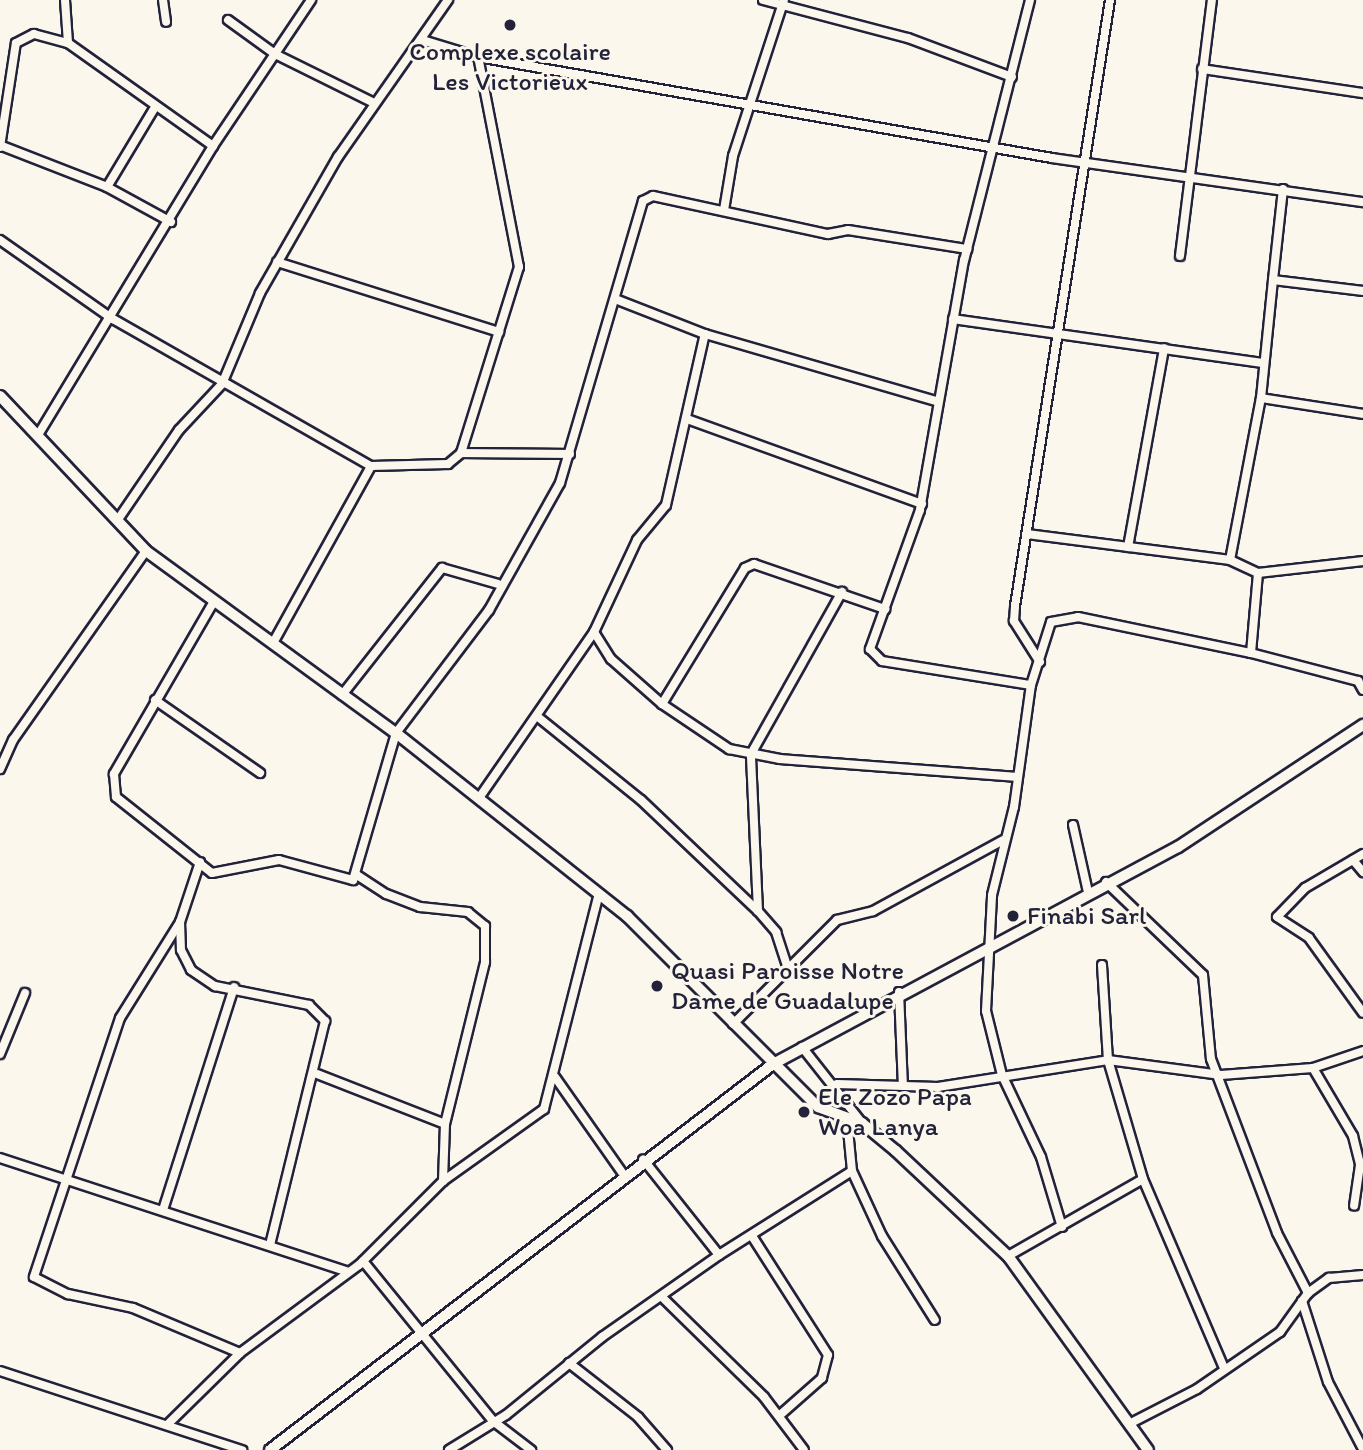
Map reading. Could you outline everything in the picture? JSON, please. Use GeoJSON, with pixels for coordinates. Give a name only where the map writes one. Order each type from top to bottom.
{"type":"FeatureCollection","features":[{"type":"Feature","properties":{"kind":"street"},"geometry":{"type":"LineString","coordinates":[[65,0],[68,43]]}},
{"type":"Feature","properties":{"kind":"street"},"geometry":{"type":"LineString","coordinates":[[163,0],[166,22]]}},
{"type":"Feature","properties":{"kind":"street"},"geometry":{"type":"LineString","coordinates":[[38,435],[113,319],[213,146],[311,0]]}},
{"type":"Feature","properties":{"kind":"street"},"geometry":{"type":"LineString","coordinates":[[119,518],[173,439],[222,384],[276,262],[372,102],[422,40],[448,0]]}},
{"type":"Feature","properties":{"kind":"street"},"geometry":{"type":"LineString","coordinates":[[764,0],[908,38],[1012,77]]}},
{"type":"Feature","properties":{"kind":"street"},"geometry":{"type":"LineString","coordinates":[[1030,0],[967,249],[935,401],[922,505],[870,649],[882,661],[1031,685]]}},
{"type":"Feature","properties":{"kind":"street"},"geometry":{"type":"LineString","coordinates":[[1040,662],[1014,621],[1056,332],[1086,163],[1110,0]]}},
{"type":"Feature","properties":{"kind":"street"},"geometry":{"type":"LineString","coordinates":[[1180,256],[1212,0]]}},
{"type":"Feature","properties":{"kind":"street"},"geometry":{"type":"LineString","coordinates":[[724,210],[733,156],[755,101],[782,4]]}},
{"type":"Feature","properties":{"kind":"street"},"geometry":{"type":"LineString","coordinates":[[228,20],[275,54],[372,102]]}},
{"type":"Feature","properties":{"kind":"street"},"geometry":{"type":"LineString","coordinates":[[171,222],[107,187],[1,147],[16,43],[34,34],[68,43],[213,146]]}},
{"type":"Feature","properties":{"kind":"street"},"geometry":{"type":"LineString","coordinates":[[422,40],[478,57],[755,101],[992,147],[1363,202]]}},
{"type":"Feature","properties":{"kind":"street"},"geometry":{"type":"LineString","coordinates":[[461,453],[519,267],[478,57]]}},
{"type":"Feature","properties":{"kind":"street"},"geometry":{"type":"LineString","coordinates":[[1202,69],[1363,93]]}},
{"type":"Feature","properties":{"kind":"street"},"geometry":{"type":"LineString","coordinates":[[107,187],[155,107]]}},
{"type":"Feature","properties":{"kind":"street"},"geometry":{"type":"LineString","coordinates":[[1230,559],[1261,398],[1283,189]]}},
{"type":"Feature","properties":{"kind":"street"},"geometry":{"type":"LineString","coordinates":[[213,603],[114,774],[114,792],[200,862],[220,874],[269,860],[346,882],[357,875],[396,733],[489,610],[498,584],[570,454],[643,201],[653,196],[828,234],[848,230],[967,249]]}},
{"type":"Feature","properties":{"kind":"street"},"geometry":{"type":"LineString","coordinates":[[0,240],[113,319],[222,384],[372,466],[435,467],[461,453],[570,454]]}},
{"type":"Feature","properties":{"kind":"street"},"geometry":{"type":"LineString","coordinates":[[276,262],[499,332]]}},
{"type":"Feature","properties":{"kind":"street"},"geometry":{"type":"LineString","coordinates":[[1273,280],[1363,291]]}},
{"type":"Feature","properties":{"kind":"street"},"geometry":{"type":"LineString","coordinates":[[615,299],[705,334],[935,401]]}},
{"type":"Feature","properties":{"kind":"street"},"geometry":{"type":"LineString","coordinates":[[953,319],[1265,363]]}},
{"type":"Feature","properties":{"kind":"street"},"geometry":{"type":"LineString","coordinates":[[480,799],[594,632],[637,540],[666,505],[705,334]]}},
{"type":"Feature","properties":{"kind":"street"},"geometry":{"type":"LineString","coordinates":[[1128,547],[1164,348]]}},
{"type":"Feature","properties":{"kind":"street"},"geometry":{"type":"LineString","coordinates":[[0,397],[119,518],[146,551],[213,603],[273,643],[396,733],[599,894],[818,1107],[862,1124]]}},
{"type":"Feature","properties":{"kind":"street"},"geometry":{"type":"LineString","coordinates":[[1261,398],[1363,414]]}},
{"type":"Feature","properties":{"kind":"street"},"geometry":{"type":"LineString","coordinates":[[687,419],[922,505]]}},
{"type":"Feature","properties":{"kind":"street"},"geometry":{"type":"LineString","coordinates":[[273,643],[372,466]]}},
{"type":"Feature","properties":{"kind":"street"},"geometry":{"type":"LineString","coordinates":[[1027,534],[1230,559],[1258,573],[1363,561]]}},
{"type":"Feature","properties":{"kind":"street"},"geometry":{"type":"LineString","coordinates":[[0,769],[13,740],[146,551]]}},
{"type":"Feature","properties":{"kind":"street"},"geometry":{"type":"LineString","coordinates":[[662,704],[746,568],[763,564],[885,609]]}},
{"type":"Feature","properties":{"kind":"street"},"geometry":{"type":"LineString","coordinates":[[342,695],[442,568],[498,584]]}},
{"type":"Feature","properties":{"kind":"street"},"geometry":{"type":"LineString","coordinates":[[1251,653],[1258,573]]}},
{"type":"Feature","properties":{"kind":"street"},"geometry":{"type":"LineString","coordinates":[[758,911],[751,754],[842,592]]}},
{"type":"Feature","properties":{"kind":"street"},"geometry":{"type":"LineString","coordinates":[[1062,1227],[1041,1157],[1002,1074],[986,1011],[987,948],[1003,840],[1017,777],[1031,685],[1051,622],[1063,616],[1251,653],[1358,681],[1363,690]]}},
{"type":"Feature","properties":{"kind":"street"},"geometry":{"type":"LineString","coordinates":[[594,632],[611,659],[662,704],[729,748],[751,754],[1017,777]]}},
{"type":"Feature","properties":{"kind":"street"},"geometry":{"type":"LineString","coordinates":[[155,701],[260,773]]}},
{"type":"Feature","properties":{"kind":"street"},"geometry":{"type":"LineString","coordinates":[[538,717],[640,800],[758,911],[776,932],[788,968]]}},
{"type":"Feature","properties":{"kind":"street"},"geometry":{"type":"LineString","coordinates":[[278,1448],[643,1159],[773,1064],[900,992],[987,948],[1106,882],[1178,847],[1363,725]]}},
{"type":"Feature","properties":{"kind":"street"},"geometry":{"type":"LineString","coordinates":[[1073,825],[1088,892]]}},
{"type":"Feature","properties":{"kind":"street"},"geometry":{"type":"LineString","coordinates":[[733,1024],[837,920],[873,911],[1003,840]]}},
{"type":"Feature","properties":{"kind":"street"},"geometry":{"type":"LineString","coordinates":[[1363,854],[1294,896],[1278,917],[1309,938],[1363,1013]]}},
{"type":"Feature","properties":{"kind":"street"},"geometry":{"type":"LineString","coordinates":[[1353,860],[1363,872]]}},
{"type":"Feature","properties":{"kind":"street"},"geometry":{"type":"LineString","coordinates":[[200,862],[180,922],[120,1018],[71,1182],[43,1243],[34,1271],[38,1283],[134,1308],[240,1353]]}},
{"type":"Feature","properties":{"kind":"street"},"geometry":{"type":"LineString","coordinates":[[357,875],[397,899],[468,912],[485,926],[485,962],[445,1124],[443,1181]]}},
{"type":"Feature","properties":{"kind":"street"},"geometry":{"type":"LineString","coordinates":[[1106,882],[1203,975],[1210,1059],[1221,1075],[1277,1233],[1305,1297],[1328,1382],[1363,1449]]}},
{"type":"Feature","properties":{"kind":"street"},"geometry":{"type":"LineString","coordinates":[[168,1424],[240,1353],[346,1271],[363,1261],[443,1181],[544,1109],[555,1077],[599,894]]}},
{"type":"Feature","properties":{"kind":"street"},"geometry":{"type":"LineString","coordinates":[[180,922],[181,950],[191,970],[203,981],[309,1005],[322,1015],[327,1034],[271,1245]]}},
{"type":"Feature","properties":{"kind":"street"},"geometry":{"type":"LineString","coordinates":[[1102,965],[1108,1060],[1143,1179],[1224,1368]]}},
{"type":"Feature","properties":{"kind":"street"},"geometry":{"type":"LineString","coordinates":[[163,1210],[234,987]]}},
{"type":"Feature","properties":{"kind":"street"},"geometry":{"type":"LineString","coordinates":[[900,992],[903,1086]]}},
{"type":"Feature","properties":{"kind":"street"},"geometry":{"type":"LineString","coordinates":[[0,1054],[25,993]]}},
{"type":"Feature","properties":{"kind":"street"},"geometry":{"type":"LineString","coordinates":[[802,1047],[837,1084],[862,1124],[1008,1256],[1148,1450]]}},
{"type":"Feature","properties":{"kind":"street"},"geometry":{"type":"LineString","coordinates":[[837,1084],[903,1086],[1108,1060],[1221,1075],[1313,1068],[1363,1051]]}},
{"type":"Feature","properties":{"kind":"street"},"geometry":{"type":"LineString","coordinates":[[1313,1068],[1353,1136],[1360,1166],[1354,1206]]}},
{"type":"Feature","properties":{"kind":"street"},"geometry":{"type":"LineString","coordinates":[[317,1074],[445,1124]]}},
{"type":"Feature","properties":{"kind":"street"},"geometry":{"type":"LineString","coordinates":[[555,1077],[624,1175]]}},
{"type":"Feature","properties":{"kind":"street"},"geometry":{"type":"LineString","coordinates":[[847,1119],[852,1171],[882,1236],[935,1320]]}},
{"type":"Feature","properties":{"kind":"street"},"geometry":{"type":"LineString","coordinates":[[0,1158],[346,1271]]}},
{"type":"Feature","properties":{"kind":"street"},"geometry":{"type":"LineString","coordinates":[[643,1159],[719,1255]]}},
{"type":"Feature","properties":{"kind":"street"},"geometry":{"type":"LineString","coordinates":[[449,1450],[493,1421],[719,1255],[852,1171]]}},
{"type":"Feature","properties":{"kind":"street"},"geometry":{"type":"LineString","coordinates":[[1008,1256],[1143,1179]]}},
{"type":"Feature","properties":{"kind":"street"},"geometry":{"type":"LineString","coordinates":[[752,1236],[828,1355],[822,1378],[780,1415]]}},
{"type":"Feature","properties":{"kind":"street"},"geometry":{"type":"LineString","coordinates":[[363,1261],[493,1421],[531,1450]]}},
{"type":"Feature","properties":{"kind":"street"},"geometry":{"type":"LineString","coordinates":[[1129,1424],[1280,1332],[1305,1297],[1329,1278],[1363,1275]]}},
{"type":"Feature","properties":{"kind":"street"},"geometry":{"type":"LineString","coordinates":[[663,1298],[700,1328],[780,1415],[804,1450]]}},
{"type":"Feature","properties":{"kind":"street"},"geometry":{"type":"LineString","coordinates":[[569,1363],[638,1417],[667,1450]]}},
{"type":"Feature","properties":{"kind":"street"},"geometry":{"type":"LineString","coordinates":[[0,1371],[242,1450]]}},
{"type":"Feature","properties":{"kind":"place","name":"Complexe scolaire Les Victorieux"},"geometry":{"type":"Point","coordinates":[510,25]}},
{"type":"Feature","properties":{"kind":"place","name":"Finabi Sarl"},"geometry":{"type":"Point","coordinates":[1013,916]}},
{"type":"Feature","properties":{"kind":"place","name":"Quasi Paroisse Notre Dame de Guadalupe"},"geometry":{"type":"Point","coordinates":[657,986]}},
{"type":"Feature","properties":{"kind":"place","name":"Ele Zozo Papa Woa Lanya"},"geometry":{"type":"Point","coordinates":[804,1112]}}]}
